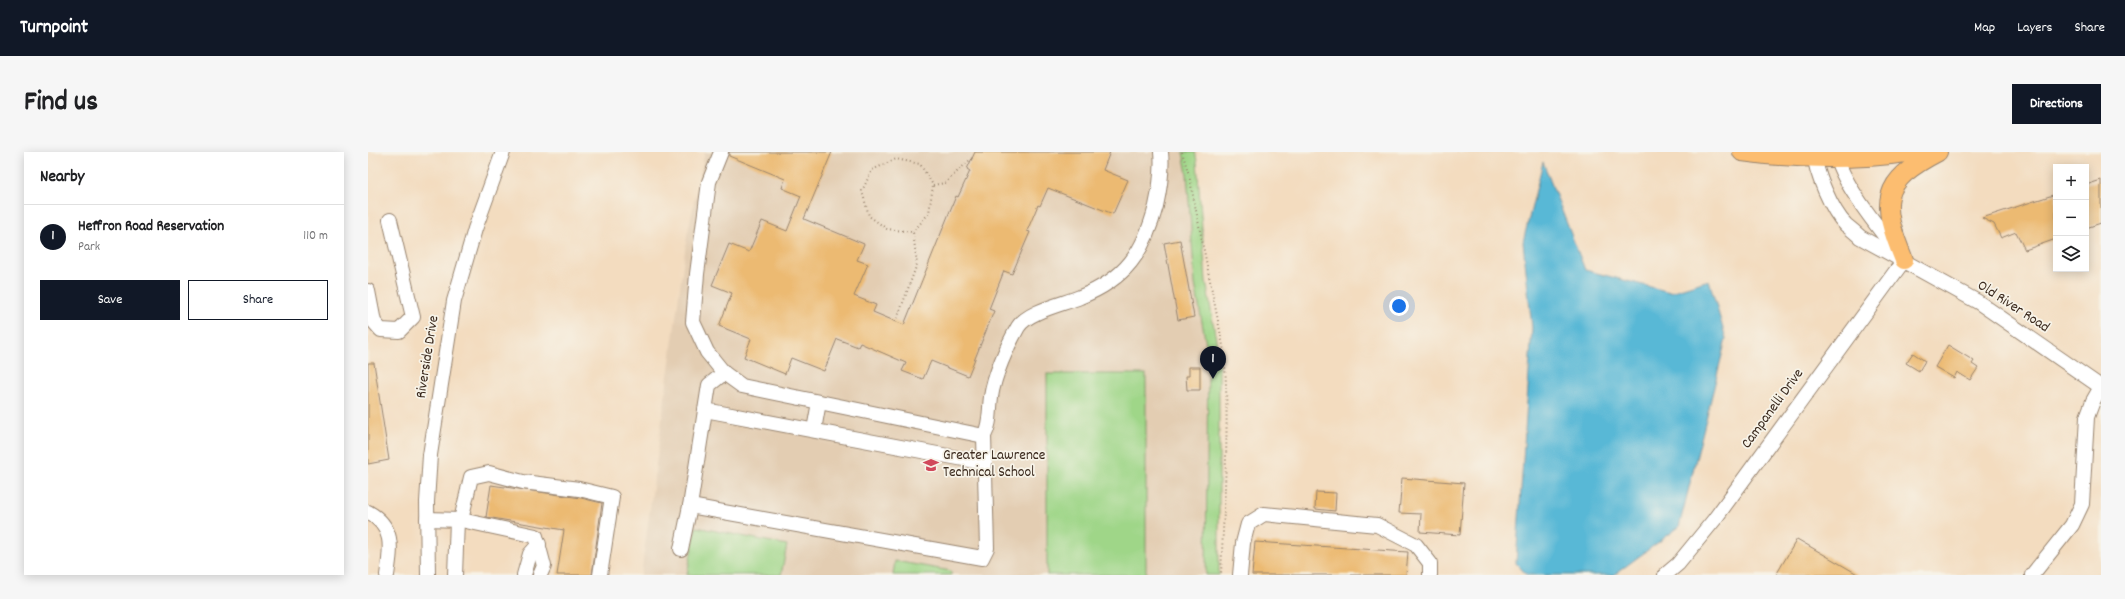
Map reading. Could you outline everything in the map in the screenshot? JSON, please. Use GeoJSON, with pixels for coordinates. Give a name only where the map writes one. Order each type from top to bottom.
{"type":"FeatureCollection","features":[{"type":"Feature","properties":{"kind":"main road"},"geometry":{"type":"LineString","coordinates":[[1742,152],[1814,155],[1914,152]]}},
{"type":"Feature","properties":{"kind":"main road"},"geometry":{"type":"LineString","coordinates":[[1904,260],[1893,232],[1889,214],[1890,196],[1897,179],[1918,162],[1938,152]]}},
{"type":"Feature","properties":{"kind":"street","name":"Riverside Drive"},"geometry":{"type":"LineString","coordinates":[[428,575],[427,519],[430,455],[454,301],[475,229],[503,152]]}},
{"type":"Feature","properties":{"kind":"street"},"geometry":{"type":"LineString","coordinates":[[721,152],[709,182],[697,274],[693,322],[707,352],[724,373],[742,386],[984,436]]}},
{"type":"Feature","properties":{"kind":"street"},"geometry":{"type":"LineString","coordinates":[[690,506],[982,558],[987,548],[984,436],[989,428],[991,397],[996,376],[1019,326],[1028,317],[1082,296],[1116,278],[1130,264],[1142,248],[1159,194],[1163,167],[1160,152]]}},
{"type":"Feature","properties":{"kind":"street","name":"Old River Road"},"geometry":{"type":"LineString","coordinates":[[1814,155],[1825,189],[1835,209],[1846,224],[1860,237],[1978,302],[2101,387]]}},
{"type":"Feature","properties":{"kind":"street","name":"Old River Road"},"geometry":{"type":"LineString","coordinates":[[1836,155],[1867,212],[1904,260]]}},
{"type":"Feature","properties":{"kind":"street"},"geometry":{"type":"LineString","coordinates":[[368,291],[374,322],[381,330],[399,331],[413,317],[390,220]]}},
{"type":"Feature","properties":{"kind":"street","name":"Campanelli Drive"},"geometry":{"type":"LineString","coordinates":[[1665,575],[1678,564],[1714,520],[1904,260]]}},
{"type":"Feature","properties":{"kind":"street"},"geometry":{"type":"LineString","coordinates":[[681,549],[690,506],[709,385],[724,373]]}},
{"type":"Feature","properties":{"kind":"street"},"geometry":{"type":"LineString","coordinates":[[2032,575],[2072,525],[2082,504],[2087,417],[2093,401],[2101,387]]}},
{"type":"Feature","properties":{"kind":"street"},"geometry":{"type":"LineString","coordinates":[[814,430],[820,402]]}},
{"type":"Feature","properties":{"kind":"street"},"geometry":{"type":"LineString","coordinates":[[706,410],[985,463]]}},
{"type":"Feature","properties":{"kind":"street"},"geometry":{"type":"LineString","coordinates":[[455,575],[459,520],[471,478],[489,473],[523,482],[579,489],[612,497],[600,575]]}},
{"type":"Feature","properties":{"kind":"street"},"geometry":{"type":"LineString","coordinates":[[368,512],[378,518],[388,530],[390,546],[387,575]]}},
{"type":"Feature","properties":{"kind":"street"},"geometry":{"type":"LineString","coordinates":[[1240,575],[1243,543],[1248,524],[1264,514],[1377,525],[1416,545],[1430,563],[1430,575]]}},
{"type":"Feature","properties":{"kind":"street"},"geometry":{"type":"LineString","coordinates":[[427,519],[459,520],[536,536],[544,566],[540,575]]}},
{"type":"Feature","properties":{"kind":"street"},"geometry":{"type":"LineString","coordinates":[[524,575],[530,554],[539,544]]}},
{"type":"Feature","properties":{"kind":"path"},"geometry":{"type":"LineString","coordinates":[[1182,152],[1189,175],[1224,351],[1227,428],[1220,575]]}},
{"type":"Feature","properties":{"kind":"path"},"geometry":{"type":"LineString","coordinates":[[933,185],[945,183],[972,158]]}},
{"type":"Feature","properties":{"kind":"path"},"geometry":{"type":"LineString","coordinates":[[896,322],[917,264],[913,232],[929,213],[933,185],[920,164],[896,159],[872,170],[862,191],[869,216],[887,229],[913,232]]}},
{"type":"Feature","properties":{"kind":"shaded area","name":"Greater Lawrence Technical School"},"geometry":{"type":"Polygon","coordinates":[[[705,152],[1183,152],[1187,174],[1195,284],[1208,355],[1206,575],[641,575],[687,236],[705,152]]]}},
{"type":"Feature","properties":{"kind":"green space"},"geometry":{"type":"Polygon","coordinates":[[[1183,152],[1195,152],[1197,161],[1206,281],[1219,357],[1219,575],[1206,575],[1208,355],[1195,284],[1187,174],[1183,152]]]}},
{"type":"Feature","properties":{"kind":"green space"},"geometry":{"type":"Polygon","coordinates":[[[1047,374],[1146,374],[1146,575],[1047,575],[1047,374]]]}},
{"type":"Feature","properties":{"kind":"green space"},"geometry":{"type":"Polygon","coordinates":[[[696,527],[787,545],[781,575],[687,575],[696,527]]]}},
{"type":"Feature","properties":{"kind":"green space"},"geometry":{"type":"Polygon","coordinates":[[[895,561],[951,571],[951,575],[893,575],[895,561]]]}},
{"type":"Feature","properties":{"kind":"water"},"geometry":{"type":"Polygon","coordinates":[[[1543,162],[1585,270],[1670,292],[1709,280],[1726,339],[1679,527],[1614,575],[1527,575],[1516,563],[1532,328],[1523,242],[1543,162]]]}},
{"type":"Feature","properties":{"kind":"building"},"geometry":{"type":"Polygon","coordinates":[[[729,152],[832,152],[804,219],[864,244],[857,260],[868,264],[854,296],[876,305],[873,312],[904,325],[956,196],[958,197],[970,171],[967,169],[975,152],[1110,152],[1103,170],[1128,180],[1113,214],[1048,188],[1040,206],[1038,205],[1027,231],[1030,232],[1012,274],[1004,271],[989,309],[994,311],[968,376],[931,361],[923,379],[902,371],[906,363],[860,343],[858,347],[837,339],[824,371],[791,358],[785,374],[744,357],[751,339],[719,326],[732,293],[712,285],[729,244],[749,252],[762,221],[787,231],[801,196],[782,188],[785,179],[729,156],[729,152]]]}},
{"type":"Feature","properties":{"kind":"building"},"geometry":{"type":"Polygon","coordinates":[[[2101,180],[2101,223],[2089,227],[2089,200],[2089,184],[2101,180]]]}},
{"type":"Feature","properties":{"kind":"building"},"geometry":{"type":"Polygon","coordinates":[[[2053,195],[2053,240],[2025,250],[2016,232],[2001,238],[1994,224],[1982,218],[2053,195]]]}},
{"type":"Feature","properties":{"kind":"building"},"geometry":{"type":"Polygon","coordinates":[[[1180,240],[1194,317],[1178,320],[1164,243],[1180,240]]]}},
{"type":"Feature","properties":{"kind":"building"},"geometry":{"type":"Polygon","coordinates":[[[1948,345],[1974,361],[1972,364],[1978,368],[1970,380],[1957,372],[1954,378],[1935,367],[1948,345]]]}},
{"type":"Feature","properties":{"kind":"building"},"geometry":{"type":"Polygon","coordinates":[[[1913,353],[1925,361],[1919,371],[1906,363],[1913,353]]]}},
{"type":"Feature","properties":{"kind":"building"},"geometry":{"type":"Polygon","coordinates":[[[368,363],[374,363],[389,460],[368,464],[368,363]]]}},
{"type":"Feature","properties":{"kind":"building"},"geometry":{"type":"Polygon","coordinates":[[[1189,367],[1200,367],[1200,390],[1187,390],[1186,376],[1189,376],[1189,367]]]}},
{"type":"Feature","properties":{"kind":"building"},"geometry":{"type":"Polygon","coordinates":[[[1402,478],[1464,483],[1460,535],[1420,532],[1421,514],[1399,513],[1402,478]]]}},
{"type":"Feature","properties":{"kind":"building"},"geometry":{"type":"Polygon","coordinates":[[[491,485],[581,498],[602,503],[592,575],[557,575],[564,530],[486,517],[491,485]]]}},
{"type":"Feature","properties":{"kind":"building"},"geometry":{"type":"Polygon","coordinates":[[[1316,492],[1336,493],[1335,511],[1315,509],[1316,492]]]}},
{"type":"Feature","properties":{"kind":"building"},"geometry":{"type":"Polygon","coordinates":[[[1797,539],[1859,575],[1776,575],[1797,539]]]}},
{"type":"Feature","properties":{"kind":"building"},"geometry":{"type":"Polygon","coordinates":[[[1255,542],[1408,552],[1406,575],[1252,575],[1255,542]]]}},
{"type":"Feature","properties":{"kind":"place","name":"Heffron Road Reservation"},"geometry":{"type":"Point","coordinates":[1213,379]}},
{"type":"Feature","properties":{"kind":"place","name":"Greater Lawrence Technical School"},"geometry":{"type":"Point","coordinates":[931,465]}}]}
